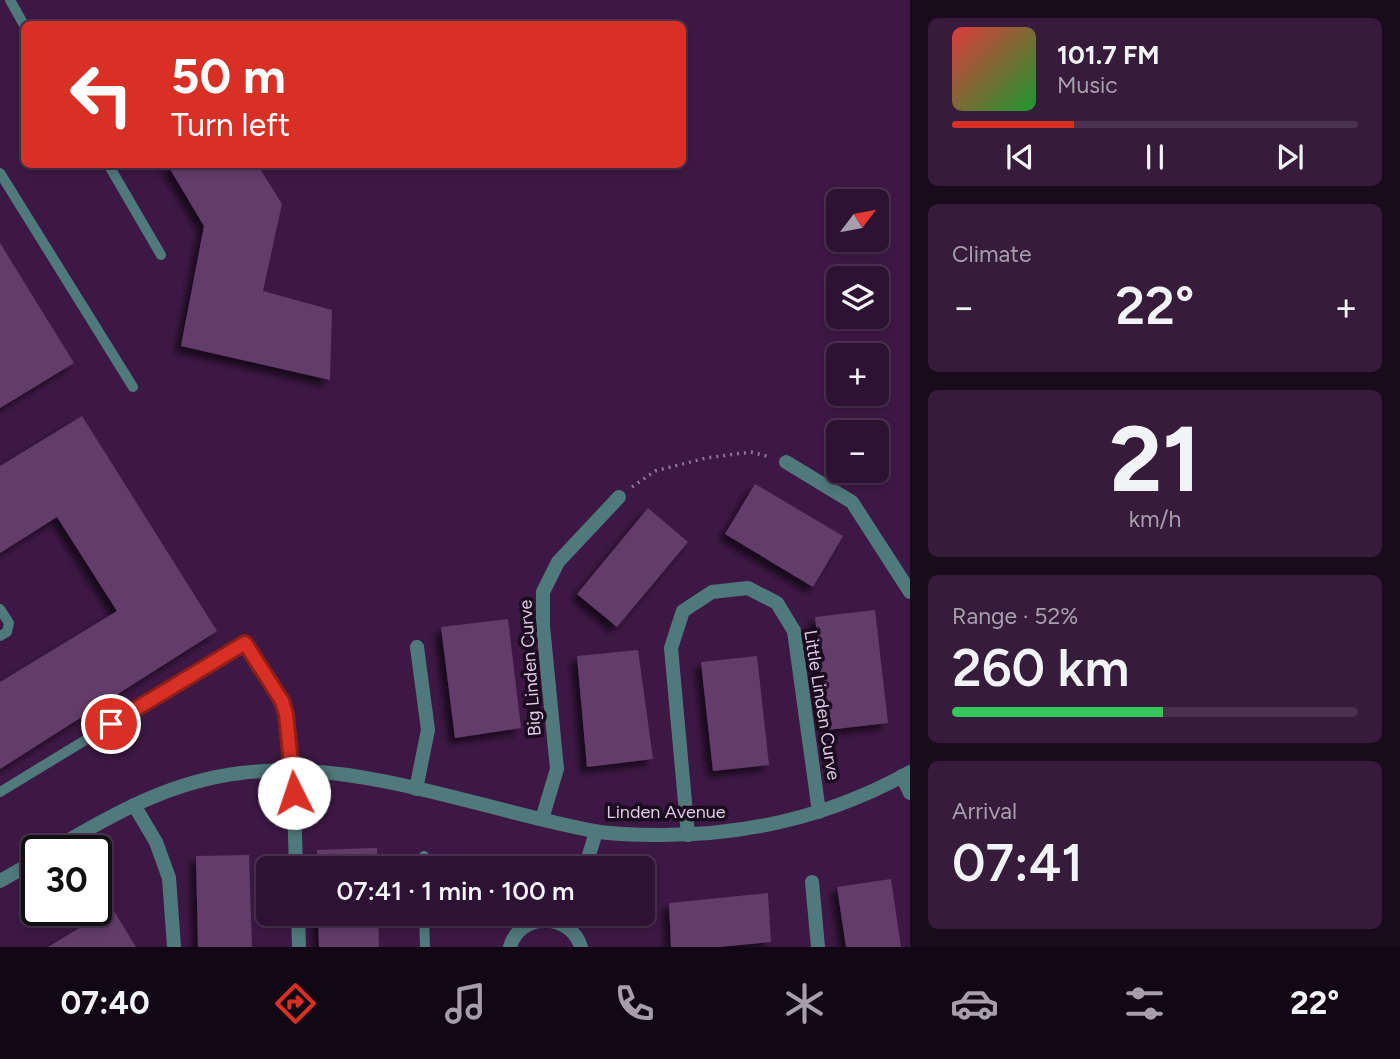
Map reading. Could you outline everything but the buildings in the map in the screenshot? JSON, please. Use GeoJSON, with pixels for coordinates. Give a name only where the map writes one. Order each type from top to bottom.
{"type":"FeatureCollection","features":[{"type":"Feature","properties":{"kind":"street"},"geometry":{"type":"LineString","coordinates":[[786,462],[852,502],[910,592]]}},
{"type":"Feature","properties":{"kind":"street","name":"Big Linden Curve"},"geometry":{"type":"LineString","coordinates":[[542,819],[557,769],[543,626],[543,592],[558,562],[619,497]]}},
{"type":"Feature","properties":{"kind":"street","name":"Little Linden Curve"},"geometry":{"type":"LineString","coordinates":[[688,835],[671,648],[683,611],[712,592],[748,587],[777,603],[794,631],[819,812]]}},
{"type":"Feature","properties":{"kind":"street"},"geometry":{"type":"LineString","coordinates":[[416,789],[428,730],[417,647]]}},
{"type":"Feature","properties":{"kind":"street"},"geometry":{"type":"LineString","coordinates":[[293,770],[296,856]]}},
{"type":"Feature","properties":{"kind":"street","name":"Linden Avenue"},"geometry":{"type":"LineString","coordinates":[[78,835],[134,805],[195,782],[240,773],[293,770],[333,772],[596,832],[688,835],[746,830],[819,812],[880,788],[906,774]]}},
{"type":"Feature","properties":{"kind":"street"},"geometry":{"type":"LineString","coordinates":[[906,774],[910,793]]}},
{"type":"Feature","properties":{"kind":"street"},"geometry":{"type":"LineString","coordinates":[[134,805],[156,842],[169,878],[174,947]]}},
{"type":"Feature","properties":{"kind":"street"},"geometry":{"type":"LineString","coordinates":[[589,856],[596,832]]}},
{"type":"Feature","properties":{"kind":"street"},"geometry":{"type":"LineString","coordinates":[[0,881],[21,869]]}},
{"type":"Feature","properties":{"kind":"street"},"geometry":{"type":"LineString","coordinates":[[812,881],[818,947]]}},
{"type":"Feature","properties":{"kind":"street"},"geometry":{"type":"LineString","coordinates":[[298,926],[299,947]]}},
{"type":"Feature","properties":{"kind":"street"},"geometry":{"type":"LineString","coordinates":[[510,947],[520,929],[526,926]]}},
{"type":"Feature","properties":{"kind":"street"},"geometry":{"type":"LineString","coordinates":[[571,926],[581,947]]}},
{"type":"Feature","properties":{"kind":"lane"},"geometry":{"type":"LineString","coordinates":[[10,0],[22,21]]}},
{"type":"Feature","properties":{"kind":"lane"},"geometry":{"type":"LineString","coordinates":[[110,168],[162,255]]}},
{"type":"Feature","properties":{"kind":"lane"},"geometry":{"type":"LineString","coordinates":[[0,173],[133,387]]}},
{"type":"Feature","properties":{"kind":"lane"},"geometry":{"type":"LineString","coordinates":[[0,609],[9,624],[7,632],[0,636]]}},
{"type":"Feature","properties":{"kind":"lane"},"geometry":{"type":"LineString","coordinates":[[0,792],[245,643],[282,701],[293,770]]}},
{"type":"Feature","properties":{"kind":"lane"},"geometry":{"type":"LineString","coordinates":[[424,926],[425,947]]}},
{"type":"Feature","properties":{"kind":"path"},"geometry":{"type":"LineString","coordinates":[[619,497],[655,471],[706,458],[751,452],[786,462]]}},
{"type":"Feature","properties":{"kind":"route"},"geometry":{"type":"LineString","coordinates":[[111,724],[245,643],[282,701],[286,714],[294,793]]}}]}
